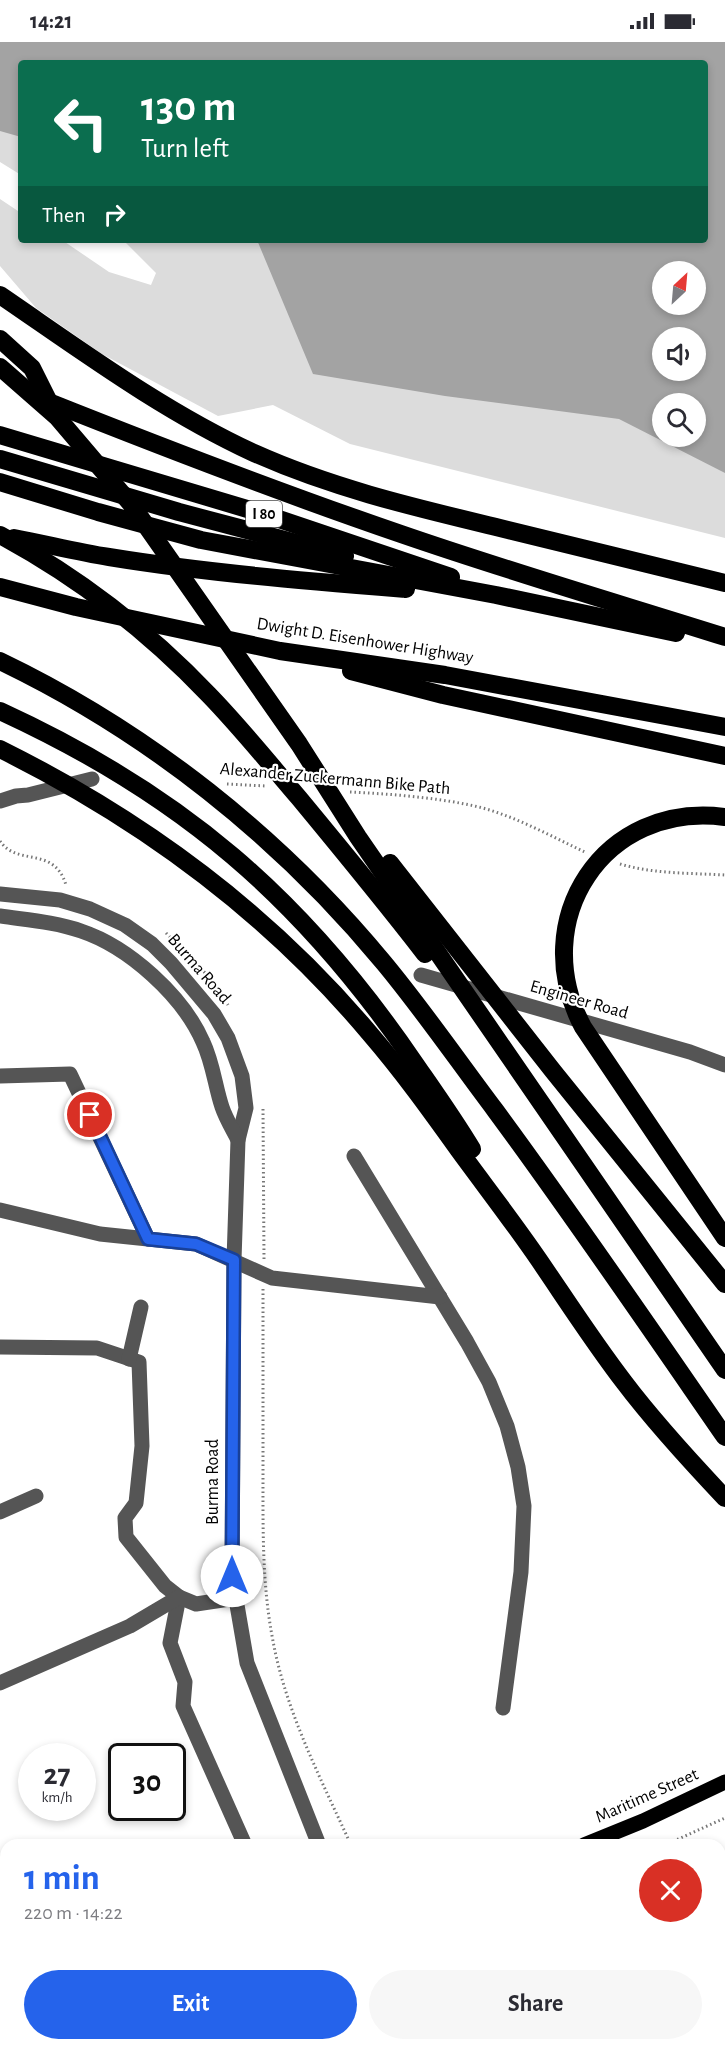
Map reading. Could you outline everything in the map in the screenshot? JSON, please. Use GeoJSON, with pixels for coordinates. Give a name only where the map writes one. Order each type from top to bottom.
{"type":"FeatureCollection","features":[{"type":"Feature","properties":{"kind":"highway"},"geometry":{"type":"LineString","coordinates":[[0,295],[156,400],[220,436],[279,464],[328,483],[381,499],[725,583]]}},
{"type":"Feature","properties":{"kind":"highway"},"geometry":{"type":"LineString","coordinates":[[0,339],[32,368],[57,417]]}},
{"type":"Feature","properties":{"kind":"highway"},"geometry":{"type":"LineString","coordinates":[[0,367],[57,417],[131,504],[299,744],[447,937],[725,1284]]}},
{"type":"Feature","properties":{"kind":"highway"},"geometry":{"type":"LineString","coordinates":[[0,383],[141,439],[338,512],[448,550],[725,637]]}},
{"type":"Feature","properties":{"kind":"highway","name":"I 80"},"geometry":{"type":"LineString","coordinates":[[0,435],[264,514],[524,600]]}},
{"type":"Feature","properties":{"kind":"highway","name":"I 80"},"geometry":{"type":"LineString","coordinates":[[0,459],[249,531],[389,568],[524,600],[725,643]]}},
{"type":"Feature","properties":{"kind":"highway","name":"I 80"},"geometry":{"type":"LineString","coordinates":[[0,482],[201,540],[524,600]]}},
{"type":"Feature","properties":{"kind":"highway"},"geometry":{"type":"LineString","coordinates":[[0,535],[70,578],[113,608],[155,643],[211,696],[370,884],[546,1110]]}},
{"type":"Feature","properties":{"kind":"highway"},"geometry":{"type":"LineString","coordinates":[[0,535],[108,557],[208,571],[524,600]]}},
{"type":"Feature","properties":{"kind":"highway","name":"Dwight D. Eisenhower Highway"},"geometry":{"type":"LineString","coordinates":[[0,587],[76,607],[280,651],[445,675],[725,727]]}},
{"type":"Feature","properties":{"kind":"highway"},"geometry":{"type":"LineString","coordinates":[[280,651],[443,695],[725,756]]}},
{"type":"Feature","properties":{"kind":"highway"},"geometry":{"type":"LineString","coordinates":[[0,661],[78,702],[169,762],[256,831],[335,907],[384,962],[436,1030],[580,1227],[725,1437]]}},
{"type":"Feature","properties":{"kind":"highway"},"geometry":{"type":"LineString","coordinates":[[0,711],[90,756],[149,792],[234,855],[288,905],[338,960],[382,1015],[465,1139],[520,1232]]}},
{"type":"Feature","properties":{"kind":"highway"},"geometry":{"type":"LineString","coordinates":[[299,744],[358,837],[725,1370]]}},
{"type":"Feature","properties":{"kind":"highway"},"geometry":{"type":"LineString","coordinates":[[0,749],[86,795],[155,839],[213,882],[275,935],[340,999],[382,1047],[520,1232],[620,1378],[725,1498]]}},
{"type":"Feature","properties":{"kind":"highway"},"geometry":{"type":"LineString","coordinates":[[725,817],[688,816],[661,822],[635,833],[610,850],[589,873],[574,901],[564,933],[563,967],[570,999],[583,1027],[725,1238]]}},
{"type":"Feature","properties":{"kind":"main road","name":"Maritime Street"},"geometry":{"type":"LineString","coordinates":[[599,1839],[643,1821],[725,1782]]}},
{"type":"Feature","properties":{"kind":"street"},"geometry":{"type":"LineString","coordinates":[[0,801],[92,779]]}},
{"type":"Feature","properties":{"kind":"street","name":"Burma Road"},"geometry":{"type":"LineString","coordinates":[[0,894],[60,900],[90,909],[125,925],[152,944],[214,1014],[228,1038],[242,1076],[246,1108],[238,1140],[234,1260],[232,1576],[247,1663],[317,1839]]}},
{"type":"Feature","properties":{"kind":"street","name":"Burma Road"},"geometry":{"type":"LineString","coordinates":[[0,916],[54,924],[83,932],[108,943],[166,987],[190,1018],[203,1042],[214,1073],[222,1108],[238,1140]]}},
{"type":"Feature","properties":{"kind":"street","name":"Engineer Road"},"geometry":{"type":"LineString","coordinates":[[421,975],[690,1052],[725,1065]]}},
{"type":"Feature","properties":{"kind":"street"},"geometry":{"type":"LineString","coordinates":[[0,1076],[70,1074],[148,1239]]}},
{"type":"Feature","properties":{"kind":"street"},"geometry":{"type":"LineString","coordinates":[[354,1156],[489,1382],[507,1426],[518,1467],[524,1506],[521,1572],[503,1708]]}},
{"type":"Feature","properties":{"kind":"street"},"geometry":{"type":"LineString","coordinates":[[0,1210],[100,1234],[196,1244],[234,1260],[264,1267],[272,1278],[440,1297]]}},
{"type":"Feature","properties":{"kind":"street"},"geometry":{"type":"LineString","coordinates":[[129,1359],[141,1307]]}},
{"type":"Feature","properties":{"kind":"street"},"geometry":{"type":"LineString","coordinates":[[0,1347],[97,1348],[139,1362],[142,1446],[136,1503],[125,1518],[126,1537],[165,1586],[179,1597],[196,1604],[236,1598]]}},
{"type":"Feature","properties":{"kind":"street"},"geometry":{"type":"LineString","coordinates":[[0,1512],[36,1496]]}},
{"type":"Feature","properties":{"kind":"street"},"geometry":{"type":"LineString","coordinates":[[0,1683],[130,1626],[179,1597]]}},
{"type":"Feature","properties":{"kind":"street"},"geometry":{"type":"LineString","coordinates":[[179,1597],[170,1642],[185,1682],[183,1706],[242,1839]]}},
{"type":"Feature","properties":{"kind":"path","name":"Alexander Zuckermann Bike Path"},"geometry":{"type":"LineString","coordinates":[[223,784],[267,786]]}},
{"type":"Feature","properties":{"kind":"path","name":"Alexander Zuckermann Bike Path"},"geometry":{"type":"LineString","coordinates":[[343,791],[471,805],[524,824],[586,853]]}},
{"type":"Feature","properties":{"kind":"path"},"geometry":{"type":"LineString","coordinates":[[0,841],[14,852],[44,859],[51,863],[58,869],[66,887]]}},
{"type":"Feature","properties":{"kind":"path"},"geometry":{"type":"LineString","coordinates":[[614,862],[634,868],[666,872],[725,875]]}},
{"type":"Feature","properties":{"kind":"path"},"geometry":{"type":"LineString","coordinates":[[264,1267],[263,1542],[266,1598],[273,1642],[287,1696],[348,1839]]}},
{"type":"Feature","properties":{"kind":"path"},"geometry":{"type":"LineString","coordinates":[[678,1839],[725,1818]]}},
{"type":"Feature","properties":{"kind":"shaded area"},"geometry":{"type":"Polygon","coordinates":[[[0,42],[725,42],[725,538],[350,444],[273,405],[218,416],[102,354],[36,308],[0,266],[0,199],[18,211],[18,243],[66,243],[109,272],[151,285],[156,273],[126,243],[708,243],[708,60],[18,60],[18,173],[0,162],[0,42]]]}},
{"type":"Feature","properties":{"kind":"shaded area"},"geometry":{"type":"Polygon","coordinates":[[[0,42],[725,42],[725,473],[674,447],[706,447],[706,393],[652,393],[652,436],[619,419],[445,396],[313,374],[258,243],[708,243],[708,60],[18,60],[18,136],[0,131],[0,42]]]}},
{"type":"Feature","properties":{"kind":"route"},"geometry":{"type":"LineString","coordinates":[[90,1115],[148,1239],[196,1244],[234,1260],[232,1576]]}}]}
